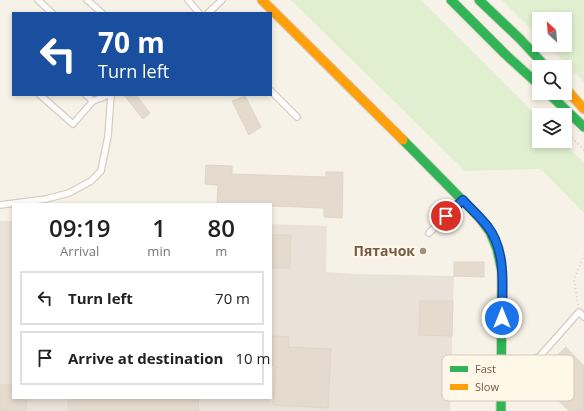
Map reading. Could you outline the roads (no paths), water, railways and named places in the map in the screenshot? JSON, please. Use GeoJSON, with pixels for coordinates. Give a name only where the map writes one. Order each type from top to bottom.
{"type":"FeatureCollection","features":[{"type":"Feature","properties":{"kind":"street"},"geometry":{"type":"LineString","coordinates":[[262,0],[463,200],[489,228],[500,254],[502,272],[501,355]]}},
{"type":"Feature","properties":{"kind":"street"},"geometry":{"type":"LineString","coordinates":[[451,0],[532,79]]}},
{"type":"Feature","properties":{"kind":"street"},"geometry":{"type":"LineString","coordinates":[[479,0],[539,60]]}},
{"type":"Feature","properties":{"kind":"street"},"geometry":{"type":"LineString","coordinates":[[572,96],[584,109]]}},
{"type":"Feature","properties":{"kind":"street"},"geometry":{"type":"LineString","coordinates":[[555,100],[584,127]]}},
{"type":"Feature","properties":{"kind":"lane"},"geometry":{"type":"LineString","coordinates":[[38,0],[51,12]]}},
{"type":"Feature","properties":{"kind":"lane"},"geometry":{"type":"LineString","coordinates":[[87,0],[101,12]]}},
{"type":"Feature","properties":{"kind":"lane"},"geometry":{"type":"LineString","coordinates":[[188,0],[198,12]]}},
{"type":"Feature","properties":{"kind":"lane"},"geometry":{"type":"LineString","coordinates":[[209,12],[222,0]]}},
{"type":"Feature","properties":{"kind":"lane"},"geometry":{"type":"LineString","coordinates":[[272,92],[297,117]]}},
{"type":"Feature","properties":{"kind":"lane"},"geometry":{"type":"LineString","coordinates":[[41,96],[73,124],[93,101],[107,96]]}},
{"type":"Feature","properties":{"kind":"lane"},"geometry":{"type":"LineString","coordinates":[[87,96],[93,101]]}},
{"type":"Feature","properties":{"kind":"lane"},"geometry":{"type":"LineString","coordinates":[[15,203],[46,199],[68,193],[91,181],[101,171],[108,136],[110,96]]}},
{"type":"Feature","properties":{"kind":"lane"},"geometry":{"type":"LineString","coordinates":[[429,233],[463,200]]}},
{"type":"Feature","properties":{"kind":"lane"},"geometry":{"type":"LineString","coordinates":[[0,205],[12,203]]}},
{"type":"Feature","properties":{"kind":"lane"},"geometry":{"type":"LineString","coordinates":[[541,355],[578,312],[584,317]]}},
{"type":"Feature","properties":{"kind":"place","name":"Пятачок"},"geometry":{"type":"Point","coordinates":[423,251]}}]}
